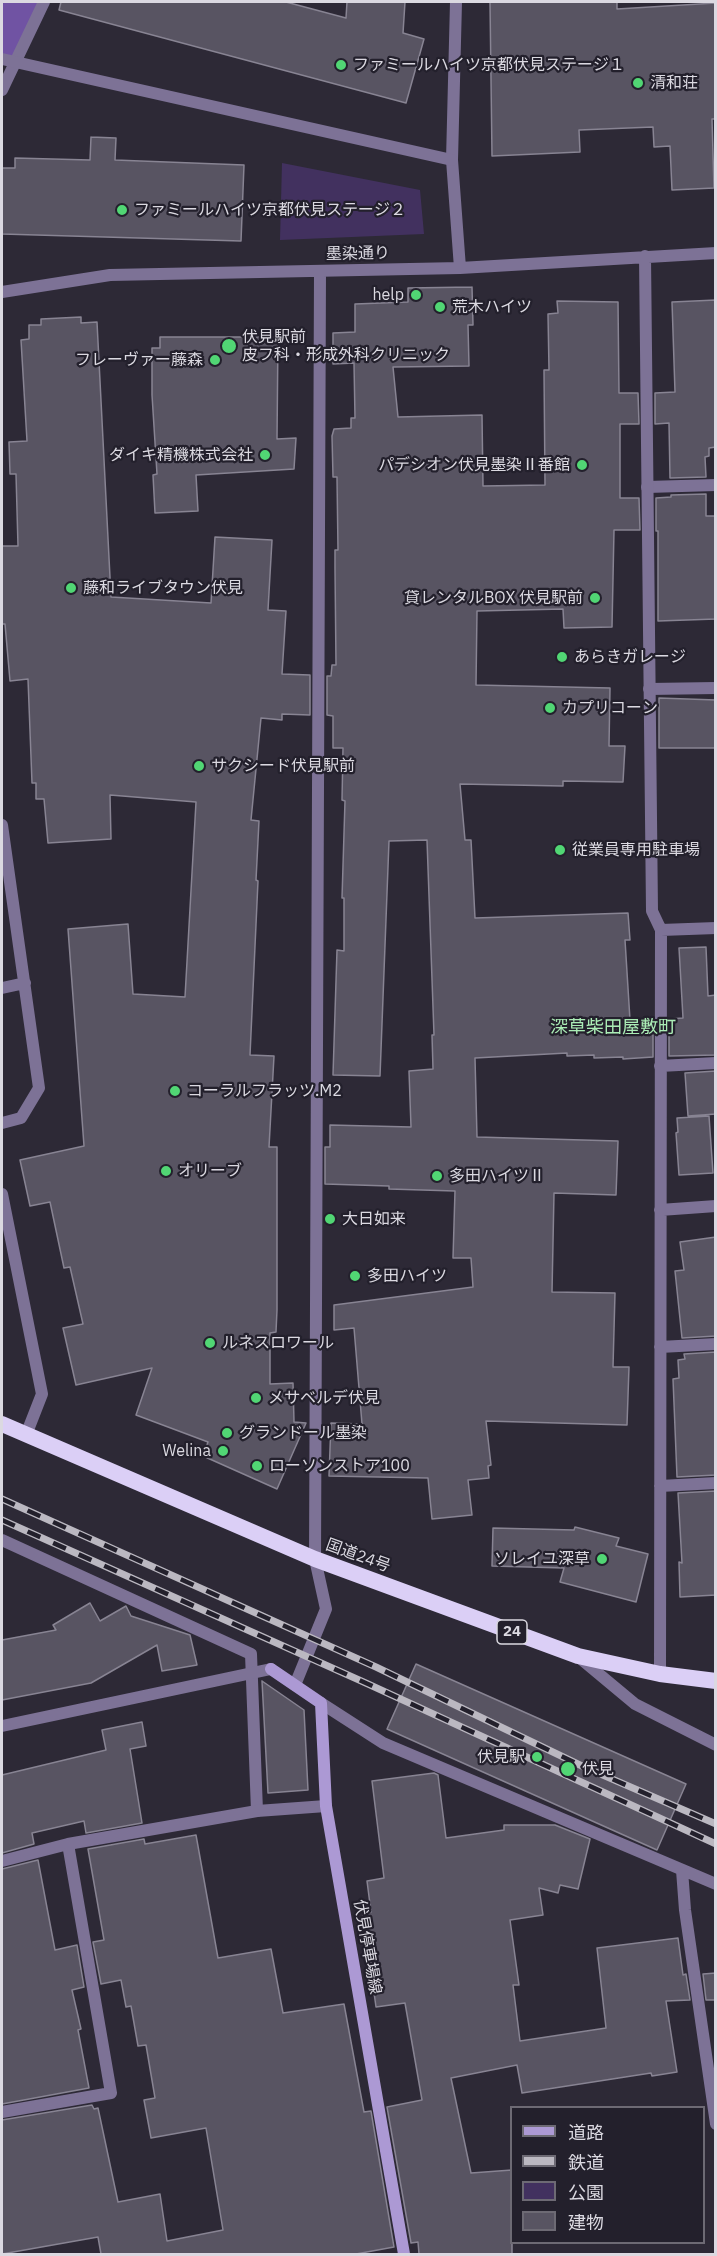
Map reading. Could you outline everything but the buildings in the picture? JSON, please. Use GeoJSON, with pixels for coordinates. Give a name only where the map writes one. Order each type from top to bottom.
{"type":"FeatureCollection","features":[{"type":"Feature","properties":{"kind":"highway","name":"国道24号"},"geometry":{"type":"LineString","coordinates":[[2,1424],[315,1559],[578,1656],[660,1674],[716,1681]]}},
{"type":"Feature","properties":{"kind":"main road"},"geometry":{"type":"LineString","coordinates":[[271,1668],[321,1703]]}},
{"type":"Feature","properties":{"kind":"main road","name":"伏見停車場線"},"geometry":{"type":"LineString","coordinates":[[321,1703],[326,1806],[404,2254]]}},
{"type":"Feature","properties":{"kind":"street"},"geometry":{"type":"LineString","coordinates":[[2,90],[8,60],[44,2]]}},
{"type":"Feature","properties":{"kind":"street"},"geometry":{"type":"LineString","coordinates":[[456,2],[452,160],[460,268]]}},
{"type":"Feature","properties":{"kind":"street"},"geometry":{"type":"LineString","coordinates":[[8,60],[452,160]]}},
{"type":"Feature","properties":{"kind":"street","name":"墨染通り"},"geometry":{"type":"LineString","coordinates":[[2,292],[110,275],[460,268],[716,253]]}},
{"type":"Feature","properties":{"kind":"street"},"geometry":{"type":"LineString","coordinates":[[645,256],[652,911],[661,930],[660,1674]]}},
{"type":"Feature","properties":{"kind":"street"},"geometry":{"type":"LineString","coordinates":[[295,1685],[326,1609],[315,1559],[320,272]]}},
{"type":"Feature","properties":{"kind":"street"},"geometry":{"type":"LineString","coordinates":[[647,487],[716,485]]}},
{"type":"Feature","properties":{"kind":"street"},"geometry":{"type":"LineString","coordinates":[[649,690],[716,688]]}},
{"type":"Feature","properties":{"kind":"street"},"geometry":{"type":"LineString","coordinates":[[2,825],[39,1088],[21,1118],[2,1123]]}},
{"type":"Feature","properties":{"kind":"street"},"geometry":{"type":"LineString","coordinates":[[661,930],[716,928]]}},
{"type":"Feature","properties":{"kind":"street"},"geometry":{"type":"LineString","coordinates":[[2,988],[25,983]]}},
{"type":"Feature","properties":{"kind":"street"},"geometry":{"type":"LineString","coordinates":[[660,1066],[716,1063]]}},
{"type":"Feature","properties":{"kind":"street"},"geometry":{"type":"LineString","coordinates":[[2,1194],[42,1394],[26,1435]]}},
{"type":"Feature","properties":{"kind":"street"},"geometry":{"type":"LineString","coordinates":[[660,1210],[716,1206]]}},
{"type":"Feature","properties":{"kind":"street"},"geometry":{"type":"LineString","coordinates":[[660,1347],[716,1344]]}},
{"type":"Feature","properties":{"kind":"street"},"geometry":{"type":"LineString","coordinates":[[660,1486],[716,1483]]}},
{"type":"Feature","properties":{"kind":"street"},"geometry":{"type":"LineString","coordinates":[[2,1540],[251,1654],[257,1811]]}},
{"type":"Feature","properties":{"kind":"street"},"geometry":{"type":"LineString","coordinates":[[578,1656],[635,1704],[716,1745]]}},
{"type":"Feature","properties":{"kind":"street"},"geometry":{"type":"LineString","coordinates":[[2,1726],[271,1668]]}},
{"type":"Feature","properties":{"kind":"street"},"geometry":{"type":"LineString","coordinates":[[321,1703],[383,1743],[716,1884]]}},
{"type":"Feature","properties":{"kind":"street"},"geometry":{"type":"LineString","coordinates":[[2,1861],[68,1844],[257,1811],[326,1806]]}},
{"type":"Feature","properties":{"kind":"street"},"geometry":{"type":"LineString","coordinates":[[2,2112],[111,2093],[68,1844]]}},
{"type":"Feature","properties":{"kind":"street"},"geometry":{"type":"LineString","coordinates":[[682,1870],[685,1910],[716,2124]]}},
{"type":"Feature","properties":{"kind":"green space"},"geometry":{"type":"Polygon","coordinates":[[[282,163],[420,190],[424,234],[280,240],[282,163]]]}},
{"type":"Feature","properties":{"kind":"waterway"},"geometry":{"type":"LineString","coordinates":[[2,32],[18,2]]}},
{"type":"Feature","properties":{"kind":"railway"},"geometry":{"type":"LineString","coordinates":[[2,1499],[376,1667],[582,1766],[716,1824]]}},
{"type":"Feature","properties":{"kind":"railway"},"geometry":{"type":"LineString","coordinates":[[2,1520],[368,1684],[716,1844]]}},
{"type":"Feature","properties":{"kind":"place","name":"ファミールハイツ京都伏見ステージ１"},"geometry":{"type":"Point","coordinates":[341,65]}},
{"type":"Feature","properties":{"kind":"place","name":"清和荘"},"geometry":{"type":"Point","coordinates":[638,83]}},
{"type":"Feature","properties":{"kind":"place","name":"ファミールハイツ京都伏見ステージ２"},"geometry":{"type":"Point","coordinates":[122,210]}},
{"type":"Feature","properties":{"kind":"place","name":"help"},"geometry":{"type":"Point","coordinates":[416,295]}},
{"type":"Feature","properties":{"kind":"place","name":"荒木ハイツ"},"geometry":{"type":"Point","coordinates":[440,307]}},
{"type":"Feature","properties":{"kind":"place","name":"伏見駅前 皮フ科・形成外科クリニック"},"geometry":{"type":"Point","coordinates":[229,346]}},
{"type":"Feature","properties":{"kind":"place","name":"フレーヴァー藤森"},"geometry":{"type":"Point","coordinates":[215,360]}},
{"type":"Feature","properties":{"kind":"place","name":"ダイキ精機株式会社"},"geometry":{"type":"Point","coordinates":[265,455]}},
{"type":"Feature","properties":{"kind":"place","name":"パデシオン伏見墨染Ⅱ番館"},"geometry":{"type":"Point","coordinates":[582,465]}},
{"type":"Feature","properties":{"kind":"place","name":"藤和ライブタウン伏見"},"geometry":{"type":"Point","coordinates":[71,588]}},
{"type":"Feature","properties":{"kind":"place","name":"貸レンタルBOX 伏見駅前"},"geometry":{"type":"Point","coordinates":[595,598]}},
{"type":"Feature","properties":{"kind":"place","name":"あらきガレージ"},"geometry":{"type":"Point","coordinates":[562,657]}},
{"type":"Feature","properties":{"kind":"place","name":"カプリコーン"},"geometry":{"type":"Point","coordinates":[550,708]}},
{"type":"Feature","properties":{"kind":"place","name":"サクシード伏見駅前"},"geometry":{"type":"Point","coordinates":[199,766]}},
{"type":"Feature","properties":{"kind":"place","name":"従業員専用駐車場"},"geometry":{"type":"Point","coordinates":[560,850]}},
{"type":"Feature","properties":{"kind":"place","name":"コーラルフラッツ.M2"},"geometry":{"type":"Point","coordinates":[175,1091]}},
{"type":"Feature","properties":{"kind":"place","name":"オリーブ"},"geometry":{"type":"Point","coordinates":[166,1171]}},
{"type":"Feature","properties":{"kind":"place","name":"多田ハイツⅡ"},"geometry":{"type":"Point","coordinates":[437,1176]}},
{"type":"Feature","properties":{"kind":"place","name":"大日如来"},"geometry":{"type":"Point","coordinates":[330,1219]}},
{"type":"Feature","properties":{"kind":"place","name":"多田ハイツ"},"geometry":{"type":"Point","coordinates":[355,1276]}},
{"type":"Feature","properties":{"kind":"place","name":"ルネスロワール"},"geometry":{"type":"Point","coordinates":[210,1343]}},
{"type":"Feature","properties":{"kind":"place","name":"メサベルデ伏見"},"geometry":{"type":"Point","coordinates":[256,1398]}},
{"type":"Feature","properties":{"kind":"place","name":"グランドール墨染"},"geometry":{"type":"Point","coordinates":[227,1433]}},
{"type":"Feature","properties":{"kind":"place","name":"Welina"},"geometry":{"type":"Point","coordinates":[223,1451]}},
{"type":"Feature","properties":{"kind":"place","name":"ローソンストア100"},"geometry":{"type":"Point","coordinates":[257,1466]}},
{"type":"Feature","properties":{"kind":"place","name":"ソレイユ深草"},"geometry":{"type":"Point","coordinates":[602,1559]}},
{"type":"Feature","properties":{"kind":"place","name":"伏見駅"},"geometry":{"type":"Point","coordinates":[537,1757]}},
{"type":"Feature","properties":{"kind":"place","name":"伏見"},"geometry":{"type":"Point","coordinates":[568,1769]}},
{"type":"Feature","properties":{"kind":"district","name":"深草柴田屋敷町"},"geometry":{"type":"Point","coordinates":[613,1028]}}]}
